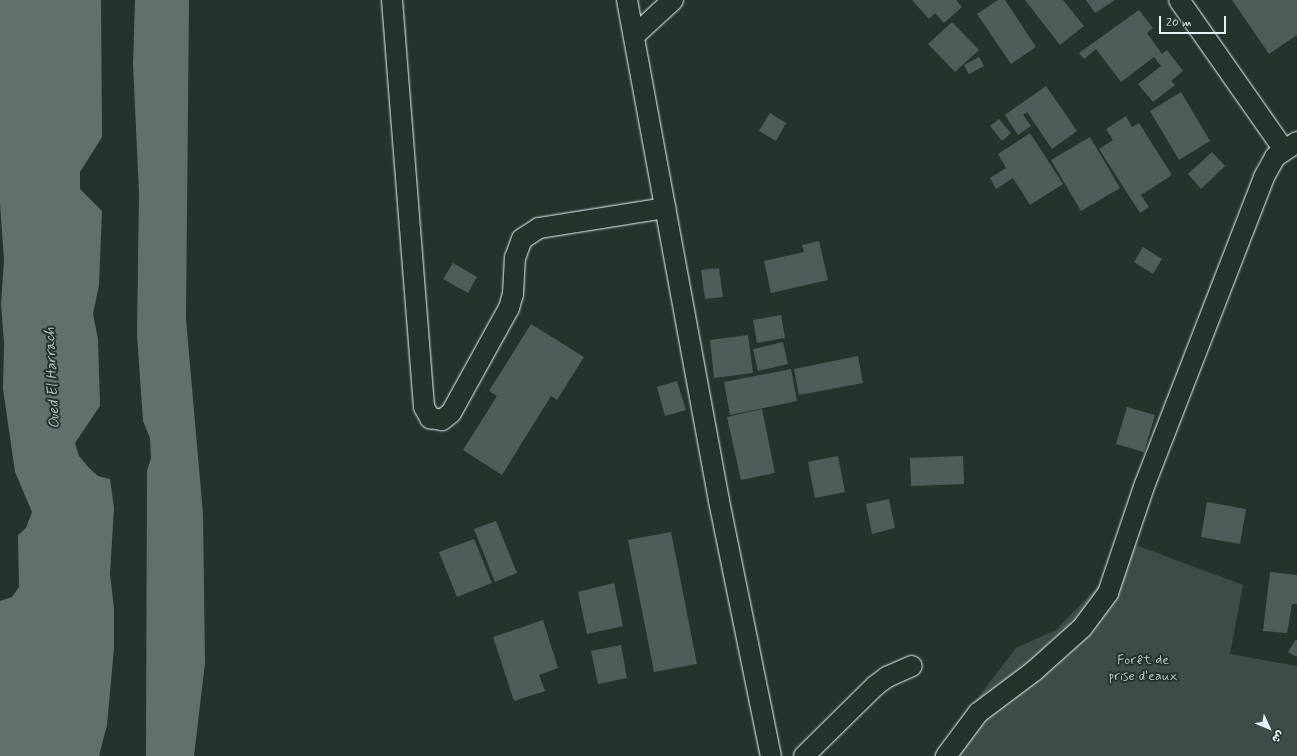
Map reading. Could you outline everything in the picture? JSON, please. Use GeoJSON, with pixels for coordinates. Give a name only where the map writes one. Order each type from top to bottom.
{"type":"FeatureCollection","features":[{"type":"Feature","properties":{"kind":"street"},"geometry":{"type":"LineString","coordinates":[[392,0],[424,407],[430,418],[442,420],[451,413],[509,308],[517,248],[530,233],[539,228],[665,208]]}},
{"type":"Feature","properties":{"kind":"street"},"geometry":{"type":"LineString","coordinates":[[627,0],[718,501],[771,756]]}},
{"type":"Feature","properties":{"kind":"street"},"geometry":{"type":"LineString","coordinates":[[634,36],[673,0]]}},
{"type":"Feature","properties":{"kind":"street"},"geometry":{"type":"LineString","coordinates":[[946,756],[978,713],[1034,671],[1082,628],[1108,593],[1145,484],[1264,177],[1275,157],[1290,146],[1179,0]]}},
{"type":"Feature","properties":{"kind":"street"},"geometry":{"type":"LineString","coordinates":[[804,756],[870,690],[887,677],[912,666]]}},
{"type":"Feature","properties":{"kind":"green space","name":"Forêt de prise d'eaux"},"geometry":{"type":"Polygon","coordinates":[[[1117,538],[1243,585],[1230,654],[1297,666],[1297,756],[933,756],[1016,648],[1056,630],[1100,584],[1117,538]]]}},
{"type":"Feature","properties":{"kind":"water","name":"Oued El Harrach"},"geometry":{"type":"Polygon","coordinates":[[[0,0],[101,0],[102,137],[80,172],[80,189],[102,211],[99,285],[93,314],[98,339],[100,406],[75,443],[79,456],[89,468],[98,476],[110,479],[114,508],[110,574],[114,608],[114,648],[107,725],[99,756],[0,756],[0,601],[12,597],[19,587],[18,535],[26,528],[32,512],[15,472],[3,389],[4,343],[1,304],[4,260],[0,204],[0,0]]]}},
{"type":"Feature","properties":{"kind":"water"},"geometry":{"type":"Polygon","coordinates":[[[135,0],[189,0],[186,319],[203,514],[205,663],[194,756],[146,756],[147,471],[151,458],[150,438],[143,421],[137,334],[139,193],[133,64],[135,0]]]}},
{"type":"Feature","properties":{"kind":"building"},"geometry":{"type":"Polygon","coordinates":[[[912,0],[956,0],[962,7],[944,23],[935,13],[929,19],[912,0]]]}},
{"type":"Feature","properties":{"kind":"building"},"geometry":{"type":"Polygon","coordinates":[[[998,0],[1005,0],[1036,47],[1011,64],[977,14],[998,0]]]}},
{"type":"Feature","properties":{"kind":"building"},"geometry":{"type":"Polygon","coordinates":[[[1025,0],[1063,0],[1084,26],[1060,45],[1025,0]]]}},
{"type":"Feature","properties":{"kind":"building"},"geometry":{"type":"Polygon","coordinates":[[[1086,0],[1115,0],[1095,13],[1086,0]]]}},
{"type":"Feature","properties":{"kind":"building"},"geometry":{"type":"Polygon","coordinates":[[[1232,0],[1297,0],[1297,35],[1269,54],[1232,0]]]}},
{"type":"Feature","properties":{"kind":"building"},"geometry":{"type":"Polygon","coordinates":[[[1139,10],[1153,28],[1147,33],[1162,54],[1167,50],[1183,71],[1171,81],[1175,85],[1153,102],[1138,84],[1161,66],[1154,57],[1121,82],[1096,49],[1084,59],[1079,53],[1139,10]]]}},
{"type":"Feature","properties":{"kind":"building"},"geometry":{"type":"Polygon","coordinates":[[[952,22],[979,50],[955,72],[928,44],[952,22]]]}},
{"type":"Feature","properties":{"kind":"building"},"geometry":{"type":"Polygon","coordinates":[[[979,57],[984,66],[969,74],[964,65],[979,57]]]}},
{"type":"Feature","properties":{"kind":"building"},"geometry":{"type":"Polygon","coordinates":[[[1046,86],[1077,131],[1052,149],[1027,112],[1023,115],[1031,126],[1018,135],[1005,115],[1046,86]]]}},
{"type":"Feature","properties":{"kind":"building"},"geometry":{"type":"Polygon","coordinates":[[[1181,92],[1210,141],[1179,160],[1150,111],[1181,92]]]}},
{"type":"Feature","properties":{"kind":"building"},"geometry":{"type":"Polygon","coordinates":[[[770,113],[786,123],[776,141],[759,131],[770,113]]]}},
{"type":"Feature","properties":{"kind":"building"},"geometry":{"type":"Polygon","coordinates":[[[1126,116],[1132,127],[1139,123],[1172,175],[1141,195],[1149,207],[1140,213],[1099,149],[1113,140],[1106,129],[1126,116]]]}},
{"type":"Feature","properties":{"kind":"building"},"geometry":{"type":"Polygon","coordinates":[[[999,119],[1011,133],[1002,141],[990,126],[999,119]]]}},
{"type":"Feature","properties":{"kind":"building"},"geometry":{"type":"Polygon","coordinates":[[[1030,133],[1063,184],[1030,205],[1013,178],[996,189],[990,178],[1006,168],[998,154],[1030,133]]]}},
{"type":"Feature","properties":{"kind":"building"},"geometry":{"type":"Polygon","coordinates":[[[1090,137],[1120,188],[1081,211],[1051,160],[1090,137]]]}},
{"type":"Feature","properties":{"kind":"building"},"geometry":{"type":"Polygon","coordinates":[[[1212,152],[1225,166],[1201,189],[1188,174],[1212,152]]]}},
{"type":"Feature","properties":{"kind":"building"},"geometry":{"type":"Polygon","coordinates":[[[819,241],[828,280],[771,293],[764,261],[804,252],[802,245],[819,241]]]}},
{"type":"Feature","properties":{"kind":"building"},"geometry":{"type":"Polygon","coordinates":[[[1143,247],[1162,259],[1153,274],[1134,262],[1143,247]]]}},
{"type":"Feature","properties":{"kind":"building"},"geometry":{"type":"Polygon","coordinates":[[[453,263],[477,277],[468,293],[443,279],[453,263]]]}},
{"type":"Feature","properties":{"kind":"building"},"geometry":{"type":"Polygon","coordinates":[[[719,268],[723,297],[705,299],[701,270],[719,268]]]}},
{"type":"Feature","properties":{"kind":"building"},"geometry":{"type":"Polygon","coordinates":[[[781,315],[785,338],[757,343],[753,320],[781,315]]]}},
{"type":"Feature","properties":{"kind":"building"},"geometry":{"type":"Polygon","coordinates":[[[531,324],[584,357],[557,400],[551,396],[502,475],[463,450],[497,396],[489,391],[531,324]]]}},
{"type":"Feature","properties":{"kind":"building"},"geometry":{"type":"Polygon","coordinates":[[[748,335],[753,373],[714,378],[710,340],[748,335]]]}},
{"type":"Feature","properties":{"kind":"building"},"geometry":{"type":"Polygon","coordinates":[[[783,342],[788,364],[758,371],[753,349],[783,342]]]}},
{"type":"Feature","properties":{"kind":"building"},"geometry":{"type":"Polygon","coordinates":[[[858,356],[863,383],[799,395],[794,369],[858,356]]]}},
{"type":"Feature","properties":{"kind":"building"},"geometry":{"type":"Polygon","coordinates":[[[791,369],[797,401],[730,415],[724,382],[791,369]]]}},
{"type":"Feature","properties":{"kind":"building"},"geometry":{"type":"Polygon","coordinates":[[[677,381],[686,410],[665,416],[657,387],[677,381]]]}},
{"type":"Feature","properties":{"kind":"building"},"geometry":{"type":"Polygon","coordinates":[[[1127,407],[1155,415],[1144,452],[1116,444],[1127,407]]]}},
{"type":"Feature","properties":{"kind":"building"},"geometry":{"type":"Polygon","coordinates":[[[762,409],[775,473],[741,480],[727,417],[762,409]]]}},
{"type":"Feature","properties":{"kind":"building"},"geometry":{"type":"Polygon","coordinates":[[[838,456],[845,492],[815,498],[808,462],[838,456]]]}},
{"type":"Feature","properties":{"kind":"building"},"geometry":{"type":"Polygon","coordinates":[[[963,456],[964,484],[911,486],[910,458],[963,456]]]}},
{"type":"Feature","properties":{"kind":"building"},"geometry":{"type":"Polygon","coordinates":[[[889,499],[895,528],[872,534],[866,504],[889,499]]]}},
{"type":"Feature","properties":{"kind":"building"},"geometry":{"type":"Polygon","coordinates":[[[1207,502],[1246,509],[1240,544],[1201,537],[1207,502]]]}},
{"type":"Feature","properties":{"kind":"building"},"geometry":{"type":"Polygon","coordinates":[[[496,521],[517,573],[495,582],[474,529],[496,521]]]}},
{"type":"Feature","properties":{"kind":"building"},"geometry":{"type":"Polygon","coordinates":[[[671,532],[697,664],[654,672],[628,540],[671,532]]]}},
{"type":"Feature","properties":{"kind":"building"},"geometry":{"type":"Polygon","coordinates":[[[474,539],[492,583],[457,597],[439,552],[474,539]]]}},
{"type":"Feature","properties":{"kind":"building"},"geometry":{"type":"Polygon","coordinates":[[[1270,572],[1297,575],[1297,604],[1292,604],[1287,633],[1263,631],[1270,572]]]}},
{"type":"Feature","properties":{"kind":"building"},"geometry":{"type":"Polygon","coordinates":[[[614,583],[623,626],[587,634],[578,592],[614,583]]]}},
{"type":"Feature","properties":{"kind":"building"},"geometry":{"type":"Polygon","coordinates":[[[543,620],[558,668],[539,675],[545,691],[514,701],[493,637],[543,620]]]}},
{"type":"Feature","properties":{"kind":"building"},"geometry":{"type":"Polygon","coordinates":[[[1296,639],[1297,640],[1297,657],[1288,652],[1296,639]]]}},
{"type":"Feature","properties":{"kind":"building"},"geometry":{"type":"Polygon","coordinates":[[[621,645],[627,678],[598,684],[591,651],[621,645]]]}}]}
